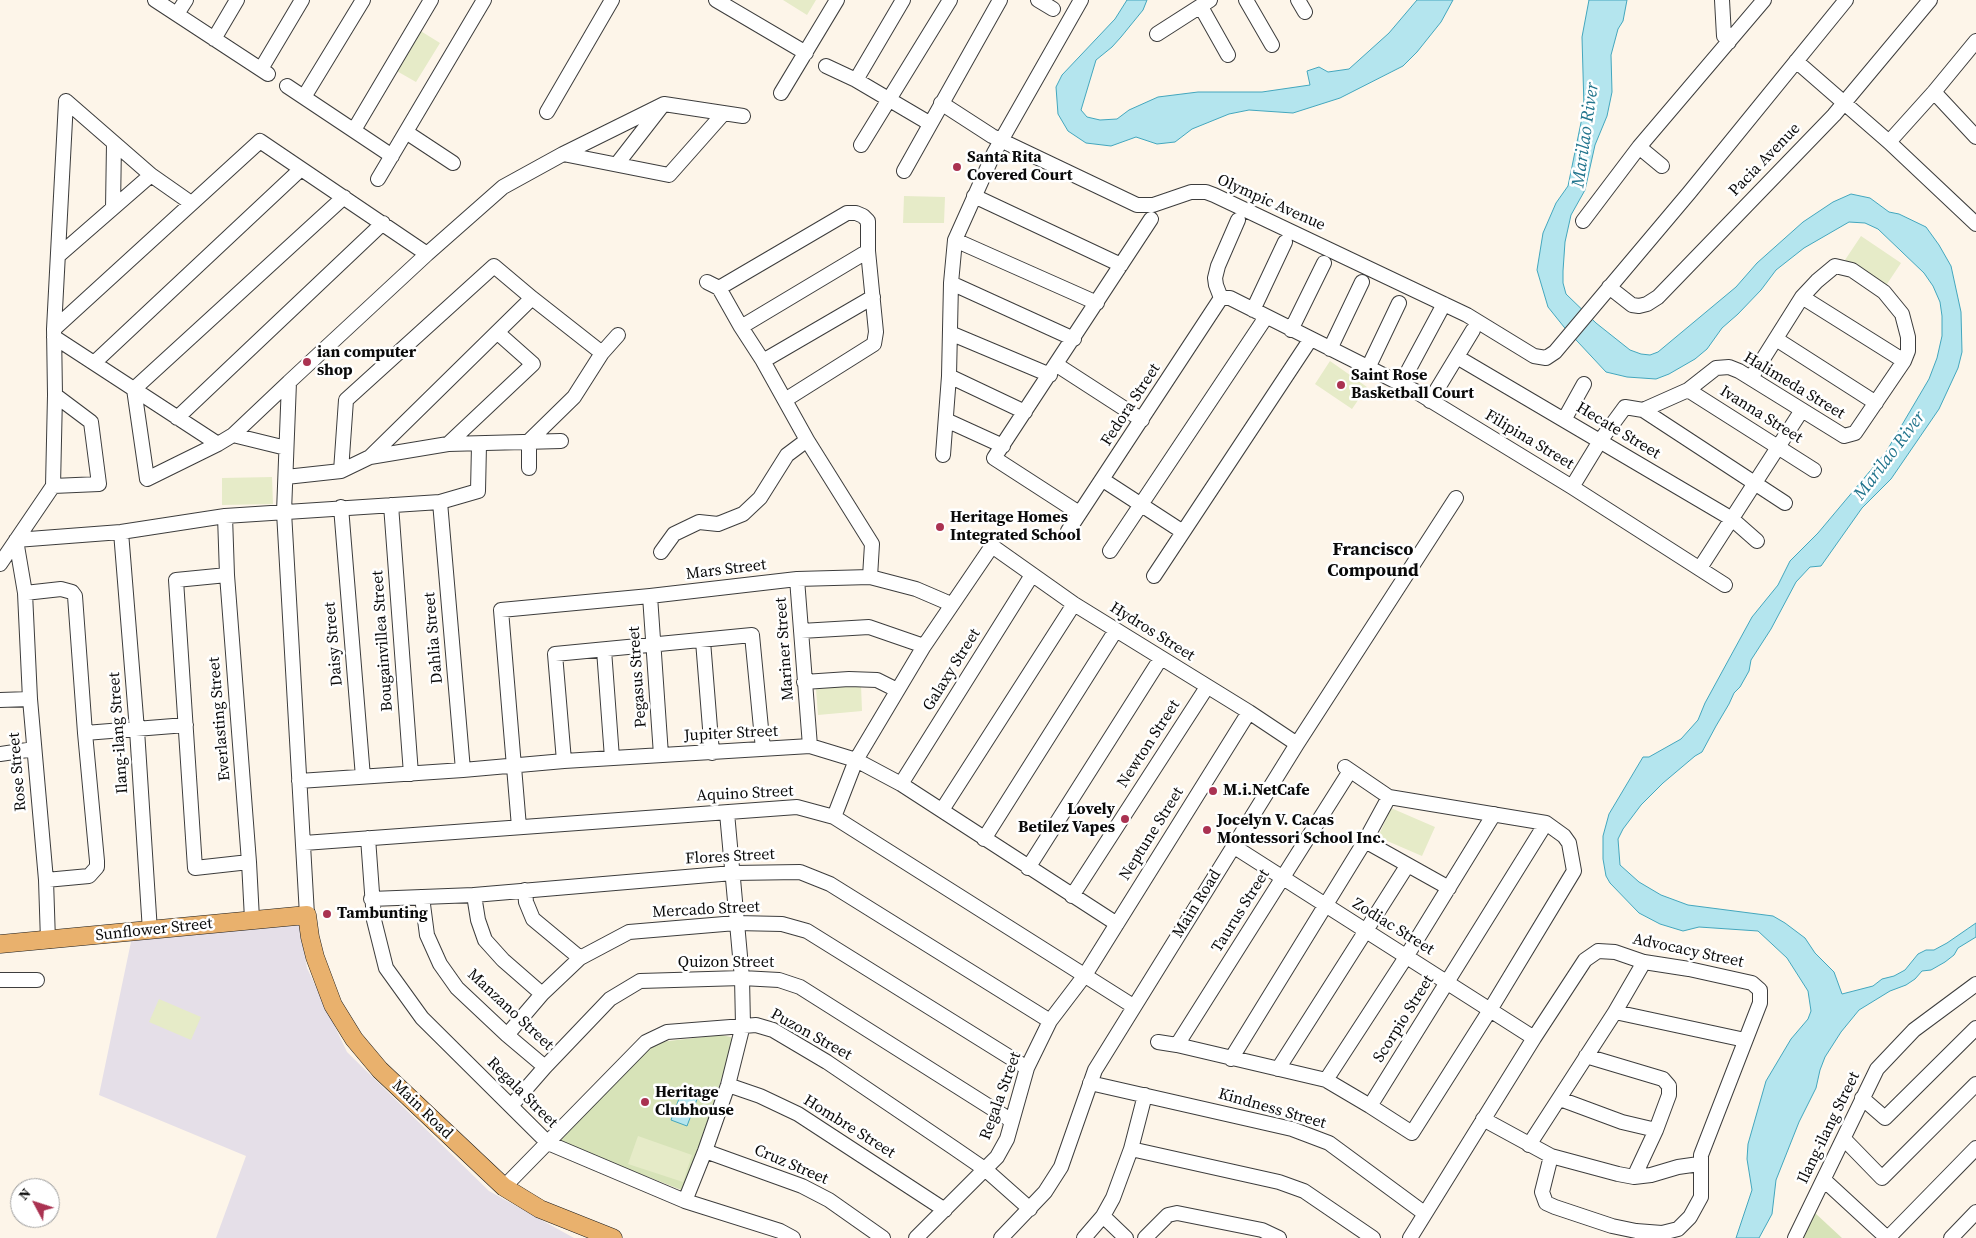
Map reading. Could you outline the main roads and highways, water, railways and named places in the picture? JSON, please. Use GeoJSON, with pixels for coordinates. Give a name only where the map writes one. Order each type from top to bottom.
{"type":"FeatureCollection","features":[{"type":"Feature","properties":{"kind":"main road","name":"Sunflower Street"},"geometry":{"type":"LineString","coordinates":[[0,944],[48,941],[307,915]]}},
{"type":"Feature","properties":{"kind":"main road","name":"Main Road"},"geometry":{"type":"LineString","coordinates":[[307,915],[310,937],[325,986],[336,1011],[354,1039],[380,1070],[504,1187],[540,1209],[608,1237]]}},
{"type":"Feature","properties":{"kind":"water"},"geometry":{"type":"Polygon","coordinates":[[[1127,0],[1147,0],[1143,10],[1121,37],[1096,60],[1081,110],[1087,117],[1100,120],[1117,119],[1129,110],[1158,97],[1198,92],[1262,92],[1310,85],[1307,71],[1319,67],[1328,72],[1349,69],[1389,33],[1417,0],[1453,0],[1441,22],[1403,66],[1340,98],[1293,113],[1249,110],[1229,114],[1192,129],[1175,142],[1157,144],[1136,137],[1111,146],[1086,143],[1068,131],[1058,114],[1056,87],[1062,75],[1115,19],[1127,0]]]}},
{"type":"Feature","properties":{"kind":"water","name":"Marilao River"},"geometry":{"type":"Polygon","coordinates":[[[1589,0],[1627,0],[1623,21],[1618,29],[1611,55],[1612,92],[1607,116],[1595,145],[1585,190],[1571,215],[1565,242],[1563,283],[1566,294],[1596,323],[1630,350],[1650,355],[1658,352],[1736,287],[1757,263],[1803,222],[1833,202],[1851,194],[1870,198],[1889,212],[1899,214],[1926,227],[1951,266],[1961,312],[1962,352],[1958,368],[1939,409],[1891,479],[1862,508],[1821,566],[1810,567],[1796,582],[1771,629],[1751,660],[1749,671],[1740,687],[1734,693],[1702,752],[1663,783],[1641,805],[1618,839],[1620,865],[1639,882],[1661,895],[1688,905],[1773,916],[1785,923],[1805,938],[1815,953],[1834,972],[1842,994],[1873,986],[1882,979],[1894,976],[1905,970],[1918,954],[1926,950],[1934,950],[1976,923],[1976,937],[1958,948],[1954,955],[1931,970],[1922,971],[1906,985],[1890,991],[1859,1010],[1841,1032],[1825,1057],[1816,1088],[1799,1122],[1776,1180],[1772,1214],[1759,1238],[1736,1238],[1752,1190],[1747,1159],[1748,1144],[1766,1081],[1791,1039],[1808,1019],[1811,1011],[1808,991],[1787,958],[1758,931],[1699,927],[1683,931],[1660,924],[1639,913],[1610,883],[1606,876],[1603,859],[1603,836],[1609,814],[1643,757],[1649,757],[1681,739],[1698,720],[1705,703],[1752,617],[1778,585],[1790,561],[1818,533],[1886,452],[1929,379],[1937,358],[1942,336],[1942,316],[1940,302],[1933,286],[1924,273],[1878,229],[1865,223],[1849,222],[1804,248],[1776,270],[1761,290],[1722,328],[1707,349],[1695,359],[1656,379],[1627,377],[1606,372],[1548,307],[1537,270],[1543,233],[1556,203],[1568,186],[1584,108],[1582,37],[1589,0]]]}},
{"type":"Feature","properties":{"kind":"water"},"geometry":{"type":"Polygon","coordinates":[[[683,1088],[699,1094],[687,1126],[671,1120],[683,1088]]]}},
{"type":"Feature","properties":{"kind":"place","name":"Santa Rita Covered Court"},"geometry":{"type":"Point","coordinates":[957,167]}},
{"type":"Feature","properties":{"kind":"place","name":"ian computer shop"},"geometry":{"type":"Point","coordinates":[307,362]}},
{"type":"Feature","properties":{"kind":"place","name":"Saint Rose Basketball Court"},"geometry":{"type":"Point","coordinates":[1341,385]}},
{"type":"Feature","properties":{"kind":"place","name":"Heritage Homes Integrated School"},"geometry":{"type":"Point","coordinates":[940,527]}},
{"type":"Feature","properties":{"kind":"place","name":"M.i.NetCafe"},"geometry":{"type":"Point","coordinates":[1213,791]}},
{"type":"Feature","properties":{"kind":"place","name":"Lovely Betilez Vapes"},"geometry":{"type":"Point","coordinates":[1125,819]}},
{"type":"Feature","properties":{"kind":"place","name":"Jocelyn V. Cacas Montessori School Inc."},"geometry":{"type":"Point","coordinates":[1207,830]}},
{"type":"Feature","properties":{"kind":"place","name":"Tambunting"},"geometry":{"type":"Point","coordinates":[327,914]}},
{"type":"Feature","properties":{"kind":"place","name":"Heritage Clubhouse"},"geometry":{"type":"Point","coordinates":[645,1102]}},
{"type":"Feature","properties":{"kind":"district","name":"Francisco Compound"},"geometry":{"type":"Point","coordinates":[1373,560]}}]}
